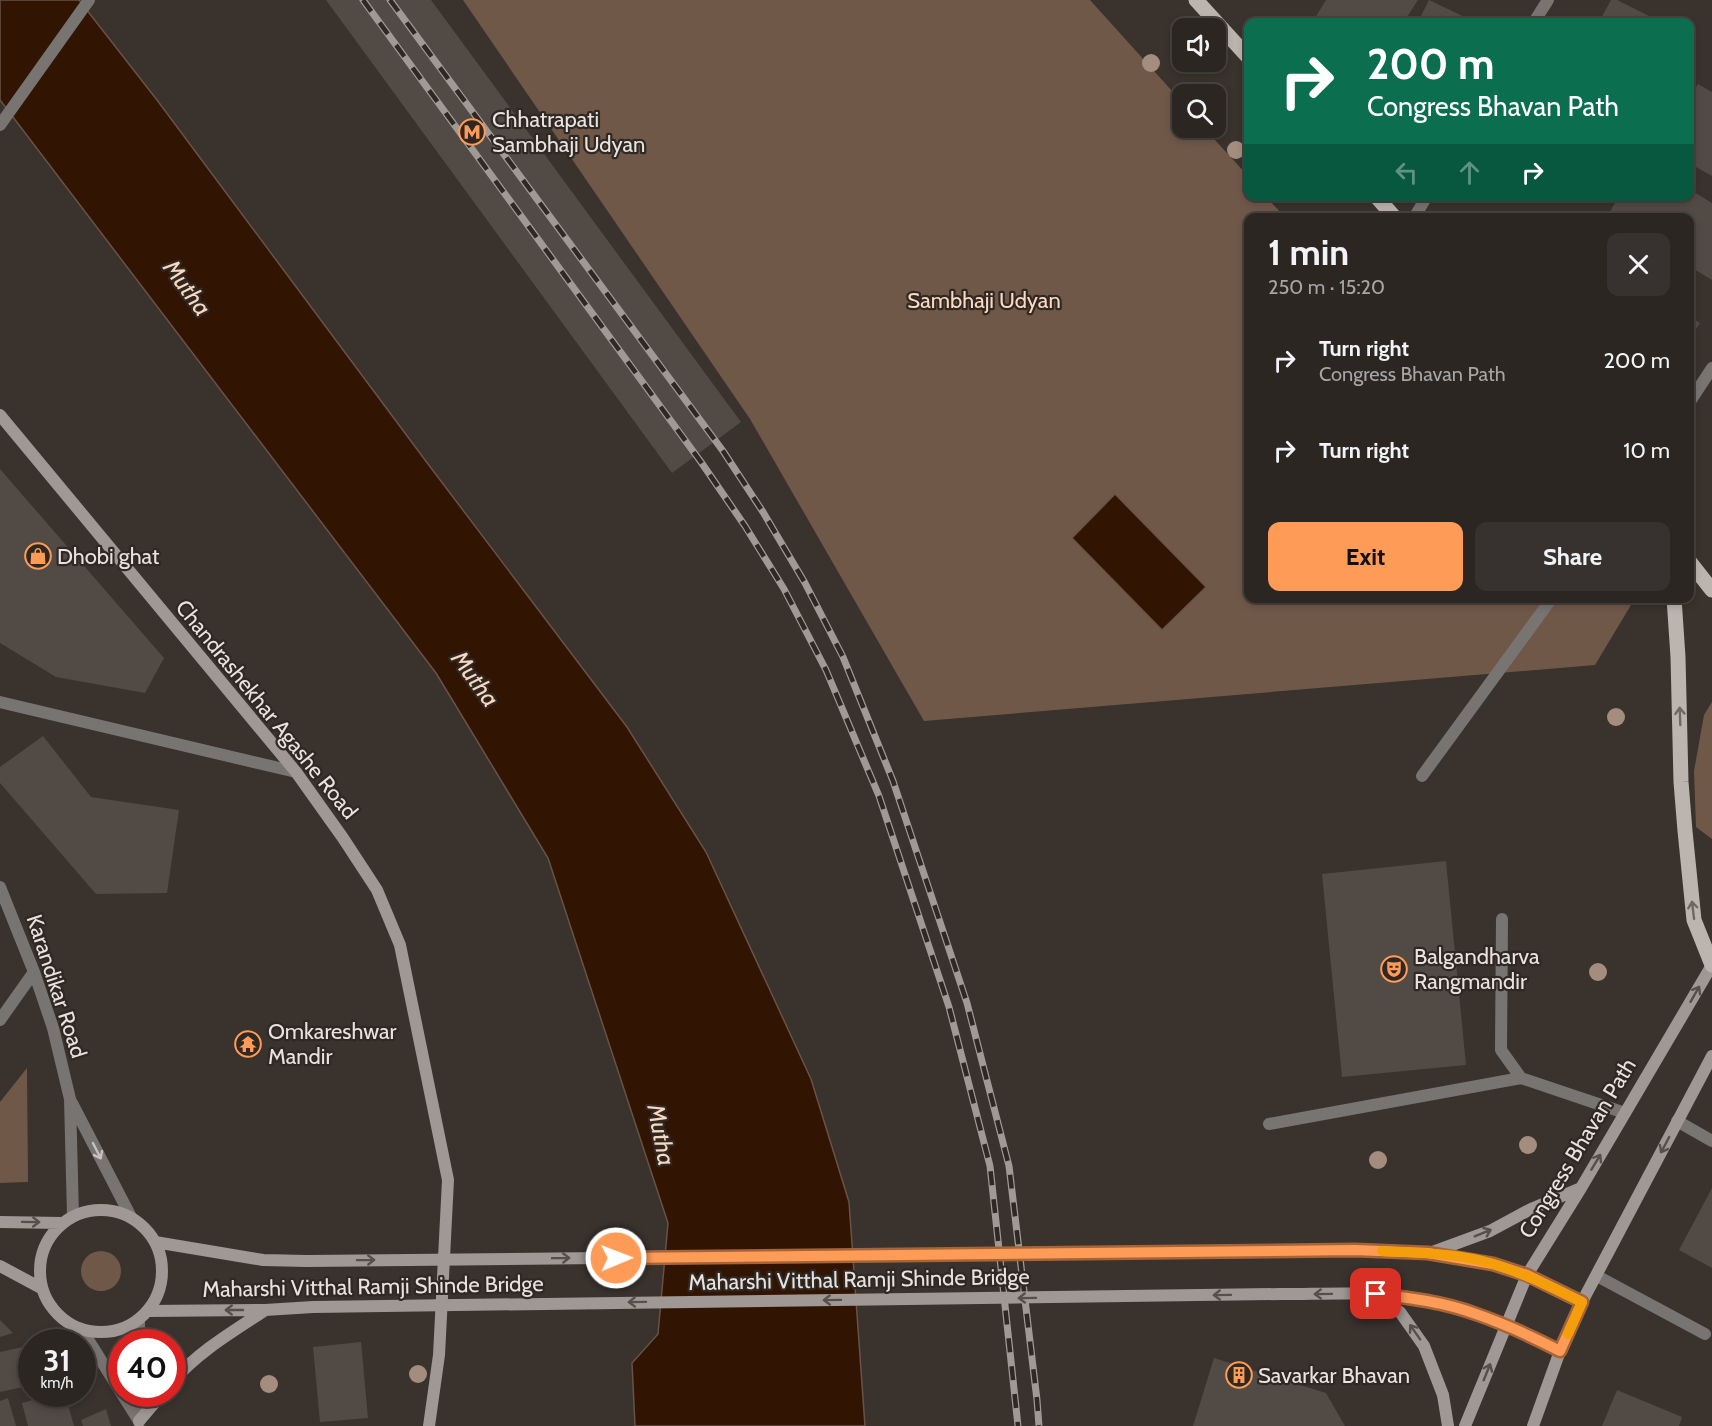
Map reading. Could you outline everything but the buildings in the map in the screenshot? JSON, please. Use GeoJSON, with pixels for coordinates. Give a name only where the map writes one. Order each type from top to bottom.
{"type":"FeatureCollection","features":[{"type":"Feature","properties":{"kind":"main road"},"geometry":{"type":"LineString","coordinates":[[1196,0],[1244,53]]}},
{"type":"Feature","properties":{"kind":"main road"},"geometry":{"type":"LineString","coordinates":[[1380,201],[1391,213]]}},
{"type":"Feature","properties":{"kind":"main road"},"geometry":{"type":"LineString","coordinates":[[1694,567],[1712,590]]}},
{"type":"Feature","properties":{"kind":"main road","name":"Congress Bhavan Path"},"geometry":{"type":"LineString","coordinates":[[1674,603],[1681,782],[1694,920],[1712,965]]}},
{"type":"Feature","properties":{"kind":"street"},"geometry":{"type":"LineString","coordinates":[[0,125],[89,0]]}},
{"type":"Feature","properties":{"kind":"street"},"geometry":{"type":"LineString","coordinates":[[1537,18],[1548,0]]}},
{"type":"Feature","properties":{"kind":"street"},"geometry":{"type":"LineString","coordinates":[[1694,395],[1712,368]]}},
{"type":"Feature","properties":{"kind":"street","name":"Chandrashekhar Agashe Road"},"geometry":{"type":"LineString","coordinates":[[0,416],[296,772],[344,838],[377,890],[400,945],[448,1180],[440,1355],[429,1426]]}},
{"type":"Feature","properties":{"kind":"street"},"geometry":{"type":"LineString","coordinates":[[1422,776],[1548,603]]}},
{"type":"Feature","properties":{"kind":"street"},"geometry":{"type":"LineString","coordinates":[[0,702],[296,772]]}},
{"type":"Feature","properties":{"kind":"street","name":"Karandikar Road"},"geometry":{"type":"LineString","coordinates":[[0,887],[34,972],[53,1028],[70,1099]]}},
{"type":"Feature","properties":{"kind":"street"},"geometry":{"type":"LineString","coordinates":[[1502,919],[1501,1050],[1521,1078]]}},
{"type":"Feature","properties":{"kind":"street","name":"Congress Bhavan Path"},"geometry":{"type":"LineString","coordinates":[[1465,1426],[1527,1275],[1712,965]]}},
{"type":"Feature","properties":{"kind":"street"},"geometry":{"type":"LineString","coordinates":[[0,1020],[34,972]]}},
{"type":"Feature","properties":{"kind":"street"},"geometry":{"type":"LineString","coordinates":[[1533,1426],[1560,1351],[1582,1302],[1712,1056]]}},
{"type":"Feature","properties":{"kind":"street"},"geometry":{"type":"LineString","coordinates":[[1269,1124],[1521,1078],[1625,1113]]}},
{"type":"Feature","properties":{"kind":"street"},"geometry":{"type":"LineString","coordinates":[[70,1099],[130,1217]]}},
{"type":"Feature","properties":{"kind":"street"},"geometry":{"type":"LineString","coordinates":[[70,1099],[68,1219],[54,1231],[42,1252],[39,1276],[41,1288],[52,1310],[80,1329]]}},
{"type":"Feature","properties":{"kind":"street"},"geometry":{"type":"LineString","coordinates":[[1677,1121],[1712,1141]]}},
{"type":"Feature","properties":{"kind":"street"},"geometry":{"type":"LineString","coordinates":[[1428,1253],[1490,1231],[1531,1209],[1581,1188]]}},
{"type":"Feature","properties":{"kind":"street"},"geometry":{"type":"LineString","coordinates":[[0,1222],[68,1219],[95,1209],[119,1212],[141,1224],[155,1242],[162,1266],[159,1290],[143,1315],[129,1326],[106,1333],[96,1332]]}},
{"type":"Feature","properties":{"kind":"street","name":"Maharshi Vitthal Ramji Shinde Bridge"},"geometry":{"type":"LineString","coordinates":[[155,1242],[263,1260],[308,1261],[1355,1250],[1428,1253],[1493,1264],[1527,1275],[1582,1302]]}},
{"type":"Feature","properties":{"kind":"street"},"geometry":{"type":"LineString","coordinates":[[0,1266],[41,1288]]}},
{"type":"Feature","properties":{"kind":"street"},"geometry":{"type":"LineString","coordinates":[[1597,1276],[1705,1334]]}},
{"type":"Feature","properties":{"kind":"street","name":"Maharshi Vitthal Ramji Shinde Bridge"},"geometry":{"type":"LineString","coordinates":[[143,1315],[314,1306],[1359,1293],[1415,1298],[1473,1313],[1505,1325],[1560,1351]]}},
{"type":"Feature","properties":{"kind":"street"},"geometry":{"type":"LineString","coordinates":[[1376,1294],[1400,1312],[1424,1346],[1443,1395],[1448,1426]]}},
{"type":"Feature","properties":{"kind":"street"},"geometry":{"type":"LineString","coordinates":[[186,1366],[227,1335],[266,1310]]}},
{"type":"Feature","properties":{"kind":"street"},"geometry":{"type":"LineString","coordinates":[[141,1329],[143,1315]]}},
{"type":"Feature","properties":{"kind":"street"},"geometry":{"type":"LineString","coordinates":[[96,1353],[139,1424]]}},
{"type":"Feature","properties":{"kind":"street"},"geometry":{"type":"LineString","coordinates":[[139,1407],[139,1424]]}},
{"type":"Feature","properties":{"kind":"street"},"geometry":{"type":"LineString","coordinates":[[139,1424],[152,1407]]}},
{"type":"Feature","properties":{"kind":"green space","name":"Sambhaji Udyan"},"geometry":{"type":"Polygon","coordinates":[[[463,0],[1090,0],[1172,91],[1172,138],[1213,138],[1244,172],[1244,201],[1270,201],[1281,213],[1244,213],[1244,603],[1630,603],[1631,605],[1595,665],[924,721],[750,419],[463,0]]]}},
{"type":"Feature","properties":{"kind":"green space"},"geometry":{"type":"Polygon","coordinates":[[[1712,702],[1712,839],[1696,827],[1694,771],[1704,715],[1712,702]]]}},
{"type":"Feature","properties":{"kind":"green space"},"geometry":{"type":"Polygon","coordinates":[[[27,1068],[28,1182],[0,1183],[0,1102],[27,1068]]]}},
{"type":"Feature","properties":{"kind":"green space"},"geometry":{"type":"Polygon","coordinates":[[[101,1251],[115,1257],[121,1271],[115,1285],[101,1291],[87,1285],[81,1271],[87,1257],[101,1251]]]}},
{"type":"Feature","properties":{"kind":"water","name":"Mutha"},"geometry":{"type":"Polygon","coordinates":[[[0,0],[79,0],[157,100],[627,727],[706,852],[811,1079],[849,1202],[865,1426],[635,1426],[632,1363],[658,1334],[668,1223],[548,858],[436,673],[0,100],[0,0]]]}},
{"type":"Feature","properties":{"kind":"water"},"geometry":{"type":"Polygon","coordinates":[[[1115,494],[1206,587],[1162,630],[1072,538],[1115,494]]]}},
{"type":"Feature","properties":{"kind":"railway"},"geometry":{"type":"LineString","coordinates":[[363,0],[701,462],[745,526],[784,589],[826,670],[879,796],[949,1007],[990,1166],[1018,1426]]}},
{"type":"Feature","properties":{"kind":"railway"},"geometry":{"type":"LineString","coordinates":[[390,0],[723,451],[805,583],[843,657],[893,781],[967,1003],[1009,1166],[1039,1426]]}},
{"type":"Feature","properties":{"kind":"slow traffic"},"geometry":{"type":"LineString","coordinates":[[1382,1251],[1428,1253],[1475,1260],[1527,1275],[1582,1302],[1568,1334]]}},
{"type":"Feature","properties":{"kind":"place","name":"Chhatrapati Sambhaji Udyan"},"geometry":{"type":"Point","coordinates":[472,132]}},
{"type":"Feature","properties":{"kind":"place","name":"Dhobi ghat"},"geometry":{"type":"Point","coordinates":[38,556]}},
{"type":"Feature","properties":{"kind":"place","name":"Balgandharva Rangmandir"},"geometry":{"type":"Point","coordinates":[1394,969]}},
{"type":"Feature","properties":{"kind":"place","name":"Omkareshwar Mandir"},"geometry":{"type":"Point","coordinates":[248,1044]}},
{"type":"Feature","properties":{"kind":"place","name":"Savarkar Bhavan"},"geometry":{"type":"Point","coordinates":[1239,1375]}},
{"type":"Feature","properties":{"kind":"route"},"geometry":{"type":"LineString","coordinates":[[616,1258],[1355,1250],[1428,1253],[1493,1264],[1527,1275],[1582,1302],[1560,1351],[1505,1325],[1473,1313],[1415,1298],[1376,1294]]}}]}
